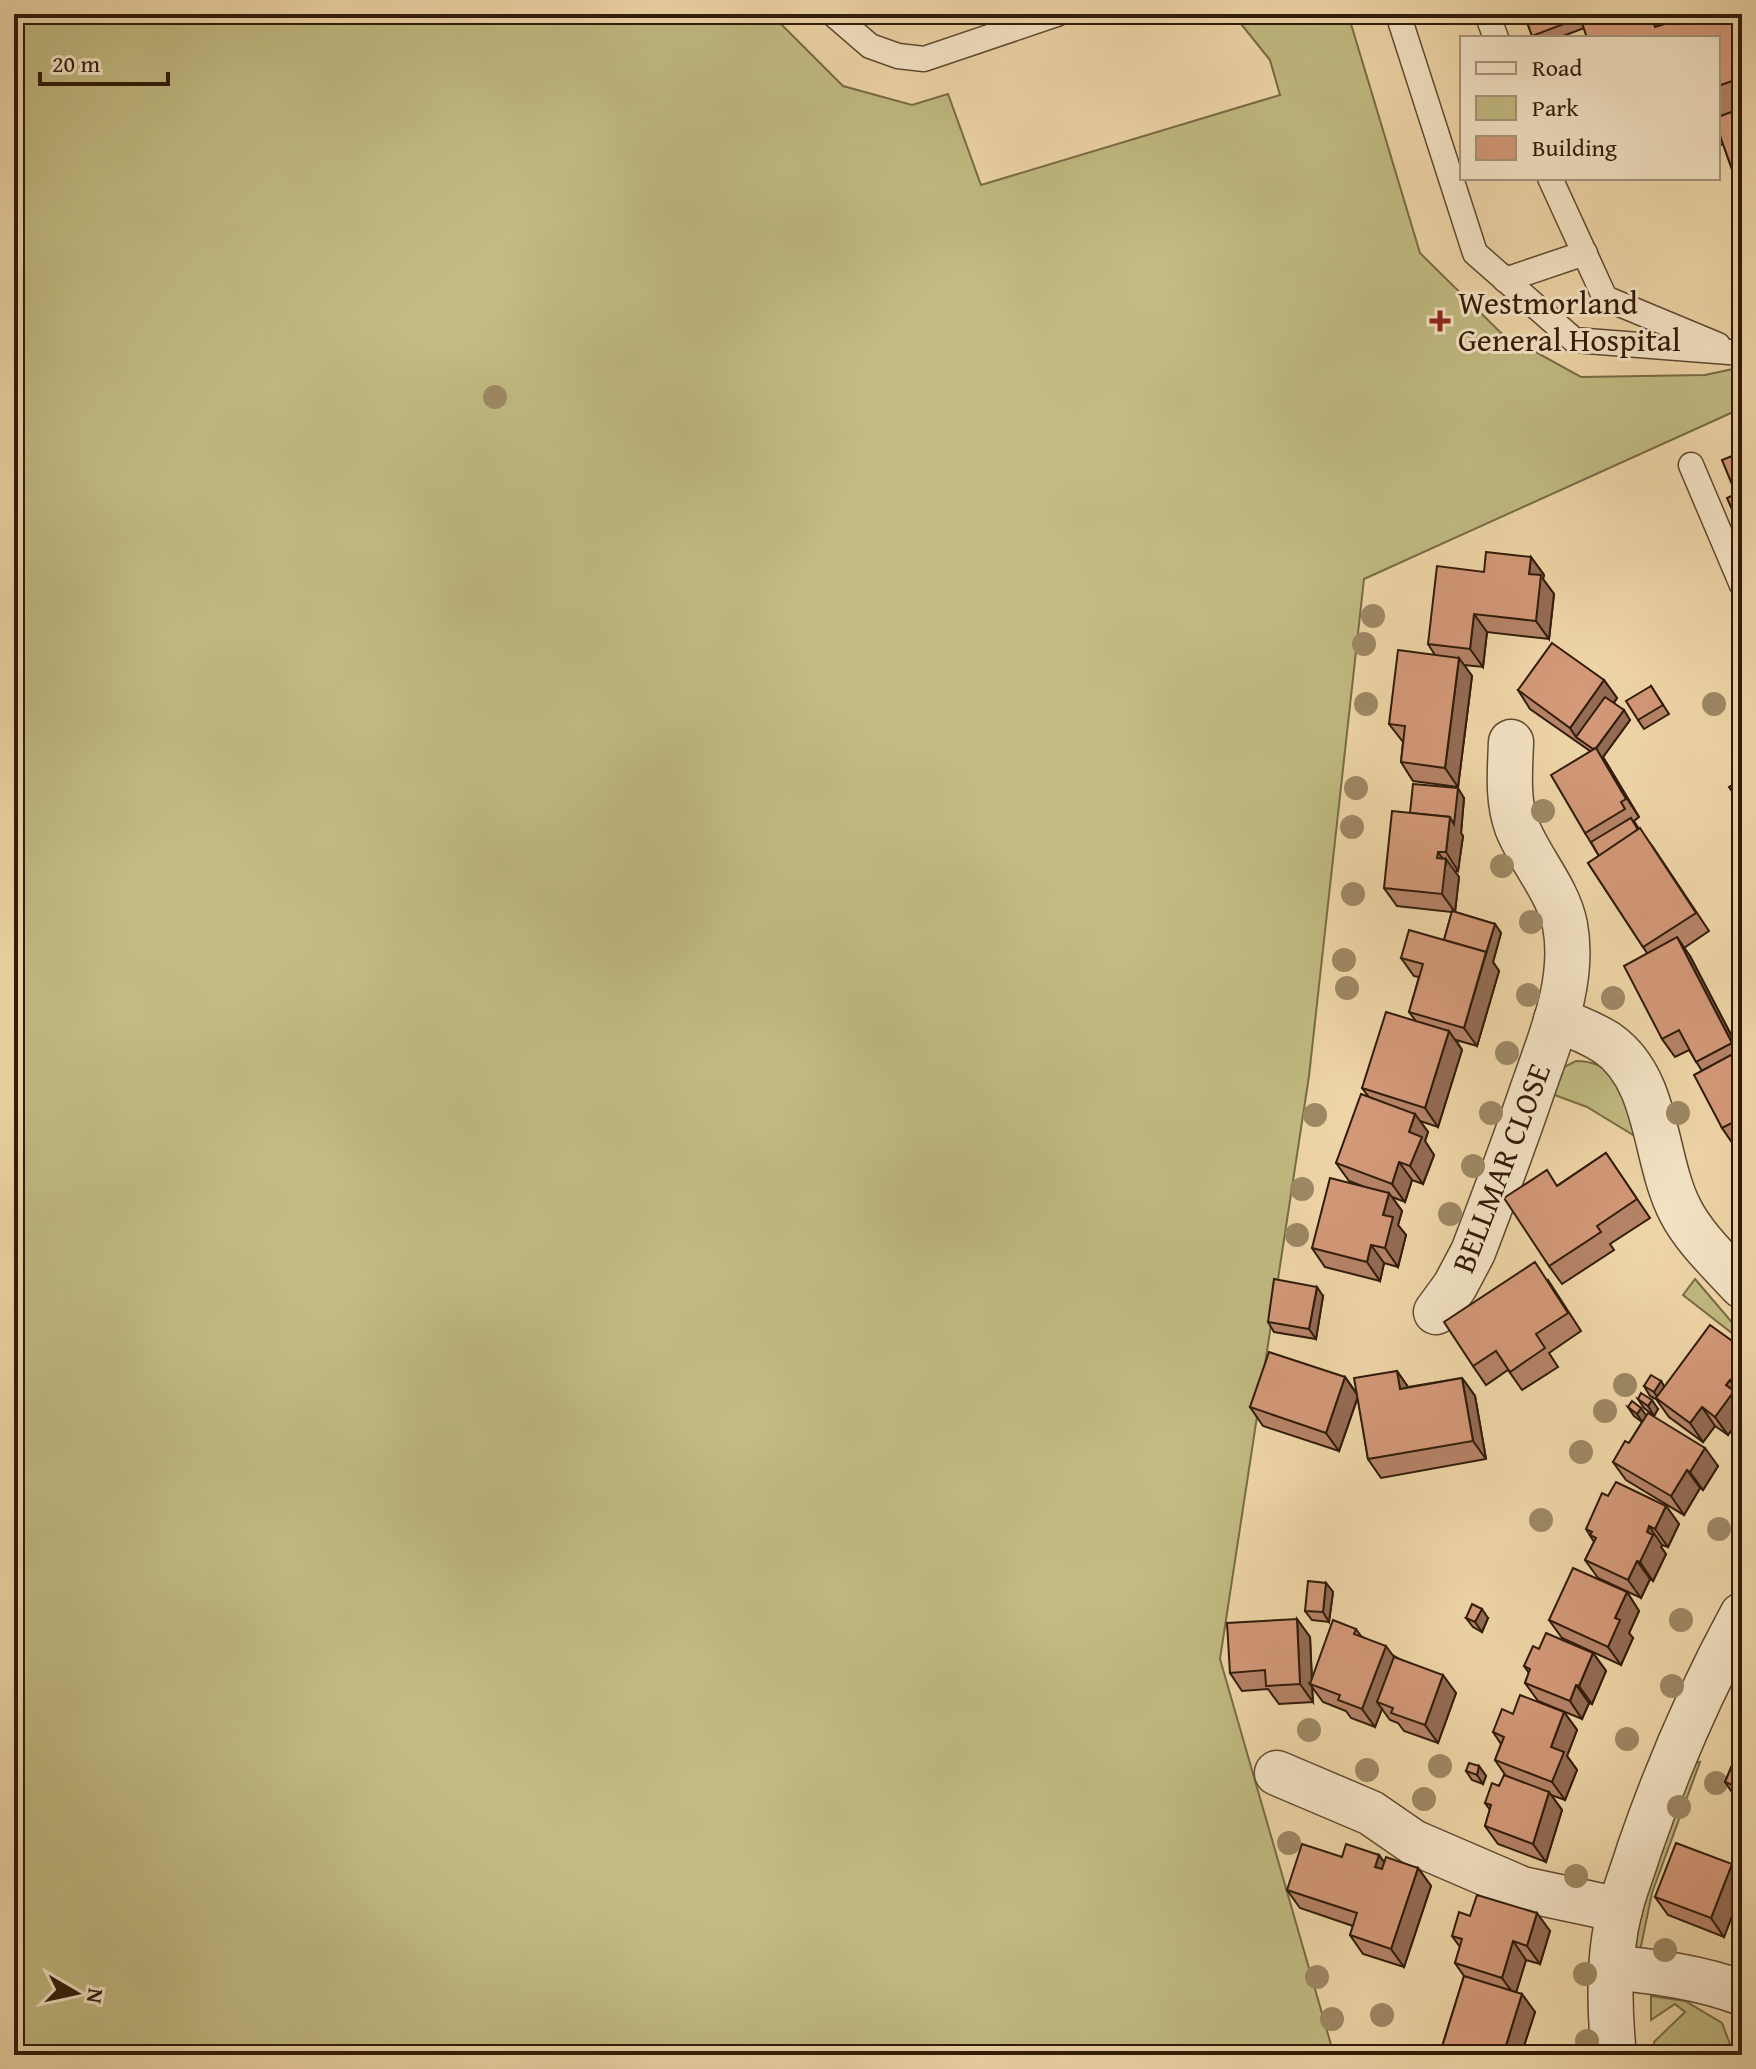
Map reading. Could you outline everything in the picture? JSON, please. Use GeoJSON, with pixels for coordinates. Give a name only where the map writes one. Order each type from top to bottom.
{"type":"FeatureCollection","features":[{"type":"Feature","properties":{"kind":"street","name":"BELLMAR CLOSE"},"geometry":{"type":"LineString","coordinates":[[1436,1312],[1455,1286],[1473,1252],[1556,1020],[1567,956],[1565,928],[1553,888],[1518,830],[1513,816],[1510,795],[1511,742]]}},
{"type":"Feature","properties":{"kind":"street","name":"BELLMAR CLOSE"},"geometry":{"type":"LineString","coordinates":[[1556,1020],[1608,1044],[1633,1071],[1646,1098],[1672,1193],[1681,1213],[1742,1286]]}},
{"type":"Feature","properties":{"kind":"street"},"geometry":{"type":"LineString","coordinates":[[1614,2055],[1612,1967],[1620,1910],[1662,1782],[1721,1653],[1742,1615]]}},
{"type":"Feature","properties":{"kind":"street"},"geometry":{"type":"LineString","coordinates":[[1277,1773],[1371,1813],[1413,1842],[1522,1889],[1620,1910]]}},
{"type":"Feature","properties":{"kind":"street"},"geometry":{"type":"LineString","coordinates":[[1612,1967],[1679,1974],[1742,1993]]}},
{"type":"Feature","properties":{"kind":"lane"},"geometry":{"type":"LineString","coordinates":[[833,14],[870,46],[898,56],[924,59],[1057,14]]}},
{"type":"Feature","properties":{"kind":"lane"},"geometry":{"type":"LineString","coordinates":[[1398,14],[1475,253],[1574,340],[1740,353]]}},
{"type":"Feature","properties":{"kind":"lane"},"geometry":{"type":"LineString","coordinates":[[1487,14],[1495,36]]}},
{"type":"Feature","properties":{"kind":"lane"},"geometry":{"type":"LineString","coordinates":[[1551,180],[1605,298],[1740,353]]}},
{"type":"Feature","properties":{"kind":"lane"},"geometry":{"type":"LineString","coordinates":[[1505,280],[1585,253]]}},
{"type":"Feature","properties":{"kind":"lane"},"geometry":{"type":"LineString","coordinates":[[1691,465],[1742,585]]}},
{"type":"Feature","properties":{"kind":"green space"},"geometry":{"type":"Polygon","coordinates":[[[14,14],[771,14],[843,86],[912,105],[948,94],[981,185],[1280,95],[1270,60],[1233,14],[1348,14],[1420,253],[1501,333],[1581,377],[1705,375],[1742,367],[1742,408],[1364,579],[1309,1076],[1220,1659],[1334,2055],[14,2055],[14,14]]]}},
{"type":"Feature","properties":{"kind":"green space"},"geometry":{"type":"Polygon","coordinates":[[[1576,1061],[1603,1068],[1612,1076],[1625,1098],[1638,1138],[1587,1107],[1549,1093],[1562,1068],[1576,1061]]]}},
{"type":"Feature","properties":{"kind":"green space"},"geometry":{"type":"Polygon","coordinates":[[[1695,1279],[1742,1334],[1742,1341],[1683,1295],[1695,1279]]]}},
{"type":"Feature","properties":{"kind":"green space"},"geometry":{"type":"Polygon","coordinates":[[[1700,1762],[1652,1893],[1640,1951],[1630,1946],[1689,1763],[1700,1762]]]}},
{"type":"Feature","properties":{"kind":"green space"},"geometry":{"type":"Polygon","coordinates":[[[1651,1996],[1685,2001],[1722,2023],[1734,2055],[1688,2055],[1687,2052],[1655,2054],[1654,2042],[1685,2012],[1675,2004],[1651,2020],[1651,1996]]]}},
{"type":"Feature","properties":{"kind":"building"},"geometry":{"type":"Polygon","coordinates":[[[1524,14],[1579,14],[1580,18],[1532,36],[1524,14]]]}},
{"type":"Feature","properties":{"kind":"building"},"geometry":{"type":"Polygon","coordinates":[[[1579,14],[1651,14],[1655,27],[1697,14],[1742,14],[1742,108],[1732,81],[1720,85],[1720,36],[1586,36],[1579,14]]]}},
{"type":"Feature","properties":{"kind":"building"},"geometry":{"type":"Polygon","coordinates":[[[1742,108],[1742,184],[1738,186],[1720,136],[1720,116],[1742,108]]]}},
{"type":"Feature","properties":{"kind":"building"},"geometry":{"type":"Polygon","coordinates":[[[1742,452],[1742,532],[1727,498],[1736,494],[1722,460],[1742,452]]]}},
{"type":"Feature","properties":{"kind":"building"},"geometry":{"type":"Polygon","coordinates":[[[1486,552],[1531,557],[1529,574],[1541,575],[1536,621],[1474,614],[1470,649],[1428,644],[1437,566],[1484,572],[1486,552]]]}},
{"type":"Feature","properties":{"kind":"building"},"geometry":{"type":"Polygon","coordinates":[[[1552,643],[1604,680],[1570,728],[1518,690],[1552,643]]]}},
{"type":"Feature","properties":{"kind":"building"},"geometry":{"type":"Polygon","coordinates":[[[1398,650],[1459,658],[1445,768],[1401,762],[1405,726],[1389,724],[1398,650]]]}},
{"type":"Feature","properties":{"kind":"building"},"geometry":{"type":"Polygon","coordinates":[[[1651,686],[1663,705],[1638,720],[1626,701],[1651,686]]]}},
{"type":"Feature","properties":{"kind":"building"},"geometry":{"type":"Polygon","coordinates":[[[1605,697],[1624,710],[1593,749],[1576,737],[1605,697]]]}},
{"type":"Feature","properties":{"kind":"building"},"geometry":{"type":"Polygon","coordinates":[[[1596,748],[1626,799],[1621,802],[1625,809],[1585,833],[1551,775],[1596,748]]]}},
{"type":"Feature","properties":{"kind":"building"},"geometry":{"type":"Polygon","coordinates":[[[1742,779],[1742,794],[1736,797],[1729,787],[1742,779]]]}},
{"type":"Feature","properties":{"kind":"building"},"geometry":{"type":"Polygon","coordinates":[[[1413,784],[1458,788],[1454,824],[1450,817],[1410,813],[1413,784]]]}},
{"type":"Feature","properties":{"kind":"building"},"geometry":{"type":"Polygon","coordinates":[[[1392,811],[1450,817],[1446,852],[1438,852],[1437,858],[1446,859],[1442,894],[1384,888],[1392,811]]]}},
{"type":"Feature","properties":{"kind":"building"},"geometry":{"type":"Polygon","coordinates":[[[1631,818],[1638,830],[1599,856],[1591,842],[1631,818]]]}},
{"type":"Feature","properties":{"kind":"building"},"geometry":{"type":"Polygon","coordinates":[[[1640,828],[1696,913],[1643,947],[1588,863],[1640,828]]]}},
{"type":"Feature","properties":{"kind":"building"},"geometry":{"type":"Polygon","coordinates":[[[1452,911],[1495,924],[1484,959],[1486,952],[1444,940],[1452,911]]]}},
{"type":"Feature","properties":{"kind":"building"},"geometry":{"type":"Polygon","coordinates":[[[1409,930],[1486,952],[1464,1028],[1409,1012],[1423,964],[1401,958],[1409,930]]]}},
{"type":"Feature","properties":{"kind":"building"},"geometry":{"type":"Polygon","coordinates":[[[1677,937],[1732,1043],[1696,1062],[1679,1030],[1662,1039],[1624,966],[1677,937]]]}},
{"type":"Feature","properties":{"kind":"building"},"geometry":{"type":"Polygon","coordinates":[[[1386,1012],[1449,1031],[1425,1108],[1362,1088],[1386,1012]]]}},
{"type":"Feature","properties":{"kind":"building"},"geometry":{"type":"Polygon","coordinates":[[[1742,1049],[1742,1118],[1722,1128],[1694,1075],[1742,1049]]]}},
{"type":"Feature","properties":{"kind":"building"},"geometry":{"type":"Polygon","coordinates":[[[1361,1094],[1415,1114],[1409,1132],[1422,1137],[1410,1166],[1399,1162],[1392,1184],[1336,1163],[1361,1094]]]}},
{"type":"Feature","properties":{"kind":"building"},"geometry":{"type":"Polygon","coordinates":[[[1606,1153],[1637,1199],[1597,1226],[1601,1232],[1549,1266],[1504,1198],[1547,1170],[1557,1186],[1606,1153]]]}},
{"type":"Feature","properties":{"kind":"building"},"geometry":{"type":"Polygon","coordinates":[[[1330,1178],[1389,1193],[1383,1215],[1393,1217],[1385,1248],[1371,1245],[1367,1262],[1312,1248],[1330,1178]]]}},
{"type":"Feature","properties":{"kind":"building"},"geometry":{"type":"Polygon","coordinates":[[[1535,1262],[1568,1313],[1536,1334],[1545,1348],[1510,1372],[1496,1351],[1473,1366],[1444,1322],[1535,1262]]]}},
{"type":"Feature","properties":{"kind":"building"},"geometry":{"type":"Polygon","coordinates":[[[1274,1279],[1317,1287],[1309,1329],[1268,1322],[1274,1279]]]}},
{"type":"Feature","properties":{"kind":"building"},"geometry":{"type":"Polygon","coordinates":[[[1710,1325],[1742,1348],[1742,1381],[1738,1386],[1730,1380],[1726,1385],[1734,1391],[1715,1417],[1702,1407],[1690,1423],[1656,1398],[1710,1325]]]}},
{"type":"Feature","properties":{"kind":"building"},"geometry":{"type":"Polygon","coordinates":[[[1269,1352],[1345,1377],[1326,1433],[1250,1407],[1269,1352]]]}},
{"type":"Feature","properties":{"kind":"building"},"geometry":{"type":"Polygon","coordinates":[[[1397,1371],[1400,1389],[1462,1378],[1473,1441],[1368,1459],[1354,1378],[1397,1371]]]}},
{"type":"Feature","properties":{"kind":"building"},"geometry":{"type":"Polygon","coordinates":[[[1651,1375],[1661,1381],[1654,1392],[1644,1386],[1651,1375]]]}},
{"type":"Feature","properties":{"kind":"building"},"geometry":{"type":"Polygon","coordinates":[[[1641,1393],[1652,1400],[1648,1406],[1638,1399],[1641,1393]]]}},
{"type":"Feature","properties":{"kind":"building"},"geometry":{"type":"Polygon","coordinates":[[[1632,1401],[1641,1408],[1637,1414],[1628,1407],[1632,1401]]]}},
{"type":"Feature","properties":{"kind":"building"},"geometry":{"type":"Polygon","coordinates":[[[1648,1413],[1705,1448],[1671,1496],[1613,1462],[1625,1441],[1629,1443],[1648,1413]]]}},
{"type":"Feature","properties":{"kind":"building"},"geometry":{"type":"Polygon","coordinates":[[[1616,1482],[1666,1506],[1655,1529],[1649,1526],[1647,1532],[1653,1535],[1628,1580],[1585,1560],[1596,1538],[1586,1529],[1602,1493],[1608,1496],[1616,1482]]]}},
{"type":"Feature","properties":{"kind":"building"},"geometry":{"type":"Polygon","coordinates":[[[1573,1568],[1627,1592],[1615,1618],[1620,1620],[1608,1647],[1549,1620],[1573,1568]]]}},
{"type":"Feature","properties":{"kind":"building"},"geometry":{"type":"Polygon","coordinates":[[[1308,1581],[1326,1583],[1323,1612],[1305,1611],[1308,1581]]]}},
{"type":"Feature","properties":{"kind":"building"},"geometry":{"type":"Polygon","coordinates":[[[1472,1604],[1482,1609],[1475,1622],[1466,1618],[1472,1604]]]}},
{"type":"Feature","properties":{"kind":"building"},"geometry":{"type":"Polygon","coordinates":[[[1297,1619],[1300,1684],[1266,1686],[1265,1670],[1230,1673],[1227,1623],[1297,1619]]]}},
{"type":"Feature","properties":{"kind":"building"},"geometry":{"type":"Polygon","coordinates":[[[1333,1620],[1356,1629],[1354,1634],[1386,1646],[1362,1709],[1338,1700],[1340,1695],[1310,1684],[1333,1620]]]}},
{"type":"Feature","properties":{"kind":"building"},"geometry":{"type":"Polygon","coordinates":[[[1546,1633],[1593,1653],[1570,1701],[1525,1683],[1530,1669],[1524,1666],[1533,1646],[1539,1649],[1546,1633]]]}},
{"type":"Feature","properties":{"kind":"building"},"geometry":{"type":"Polygon","coordinates":[[[1394,1657],[1443,1675],[1425,1725],[1391,1713],[1393,1708],[1377,1702],[1394,1657]]]}},
{"type":"Feature","properties":{"kind":"building"},"geometry":{"type":"Polygon","coordinates":[[[1520,1695],[1564,1712],[1551,1747],[1564,1752],[1552,1782],[1495,1760],[1504,1737],[1493,1732],[1502,1709],[1513,1714],[1520,1695]]]}},
{"type":"Feature","properties":{"kind":"building"},"geometry":{"type":"Polygon","coordinates":[[[1742,1742],[1742,1789],[1725,1782],[1742,1742]]]}},
{"type":"Feature","properties":{"kind":"building"},"geometry":{"type":"Polygon","coordinates":[[[1469,1763],[1479,1766],[1477,1775],[1466,1771],[1469,1763]]]}},
{"type":"Feature","properties":{"kind":"building"},"geometry":{"type":"Polygon","coordinates":[[[1504,1775],[1549,1792],[1533,1844],[1485,1826],[1491,1805],[1485,1803],[1492,1783],[1499,1786],[1504,1775]]]}},
{"type":"Feature","properties":{"kind":"building"},"geometry":{"type":"Polygon","coordinates":[[[1676,1843],[1732,1864],[1711,1918],[1655,1897],[1676,1843]]]}},
{"type":"Feature","properties":{"kind":"building"},"geometry":{"type":"Polygon","coordinates":[[[1302,1844],[1342,1857],[1346,1844],[1379,1855],[1375,1867],[1382,1869],[1386,1857],[1418,1868],[1391,1949],[1350,1935],[1357,1913],[1287,1890],[1302,1844]]]}},
{"type":"Feature","properties":{"kind":"building"},"geometry":{"type":"Polygon","coordinates":[[[1477,1895],[1537,1913],[1527,1946],[1513,1941],[1502,1978],[1455,1963],[1462,1939],[1452,1936],[1459,1912],[1470,1916],[1477,1895]]]}},
{"type":"Feature","properties":{"kind":"building"},"geometry":{"type":"Polygon","coordinates":[[[1464,1976],[1522,1994],[1503,2055],[1453,2055],[1441,2050],[1464,1976]]]}},
{"type":"Feature","properties":{"kind":"place","name":"Westmorland General Hospital"},"geometry":{"type":"Point","coordinates":[1440,321]}}]}
